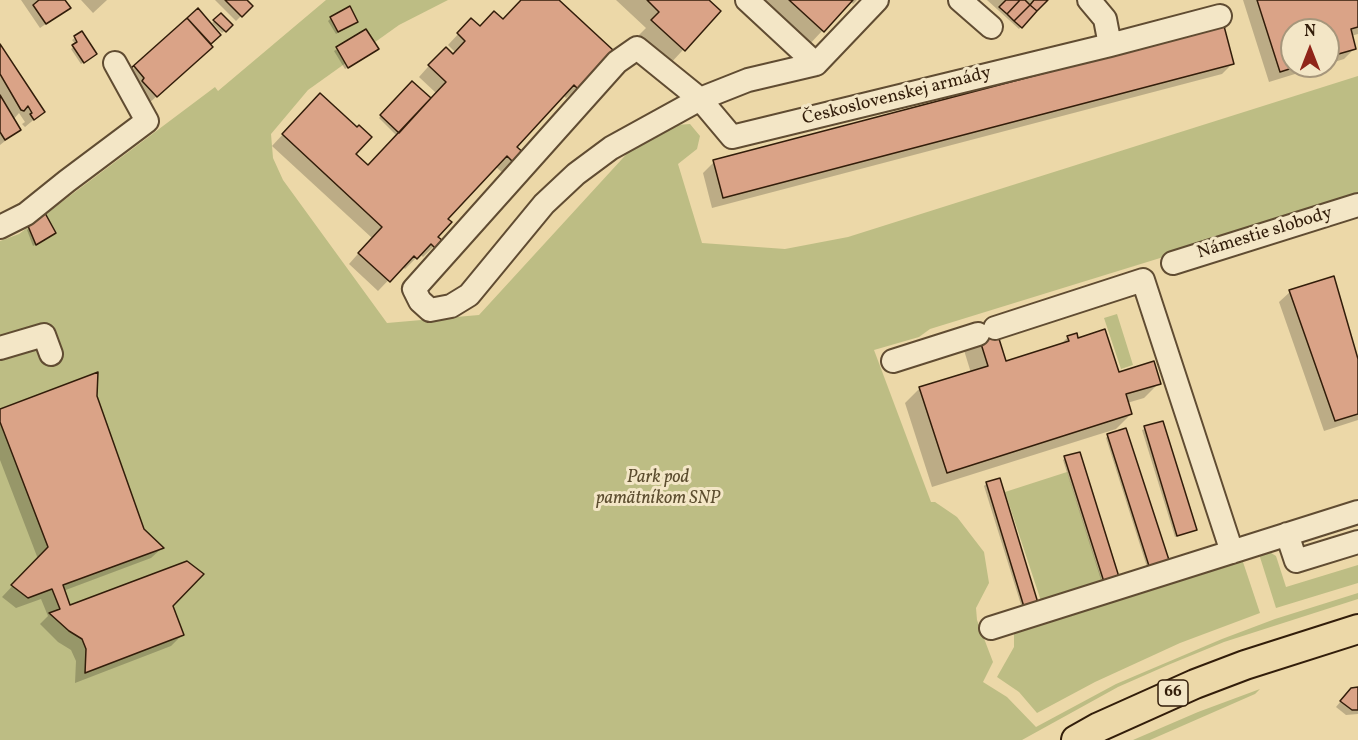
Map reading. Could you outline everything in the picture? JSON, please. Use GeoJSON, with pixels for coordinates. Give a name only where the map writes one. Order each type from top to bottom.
{"type":"FeatureCollection","features":[{"type":"Feature","properties":{"kind":"main road","name":"66"},"geometry":{"type":"LineString","coordinates":[[1076,740],[1119,717],[1195,684],[1245,665],[1358,629]]}},
{"type":"Feature","properties":{"kind":"street"},"geometry":{"type":"LineString","coordinates":[[747,0],[816,64]]}},
{"type":"Feature","properties":{"kind":"street"},"geometry":{"type":"LineString","coordinates":[[700,99],[637,48],[617,62],[414,289],[420,301],[430,310],[451,306],[469,295],[544,204],[576,174],[611,148],[700,99],[748,80],[816,64],[877,0]]}},
{"type":"Feature","properties":{"kind":"street"},"geometry":{"type":"LineString","coordinates":[[960,0],[991,27]]}},
{"type":"Feature","properties":{"kind":"street"},"geometry":{"type":"LineString","coordinates":[[1089,0],[1105,19],[1110,45]]}},
{"type":"Feature","properties":{"kind":"street","name":"Československej armády"},"geometry":{"type":"LineString","coordinates":[[700,99],[732,137],[1220,16]]}},
{"type":"Feature","properties":{"kind":"street"},"geometry":{"type":"LineString","coordinates":[[0,227],[26,214],[147,121],[115,63]]}},
{"type":"Feature","properties":{"kind":"street","name":"Námestie slobody"},"geometry":{"type":"LineString","coordinates":[[1173,263],[1358,205]]}},
{"type":"Feature","properties":{"kind":"street"},"geometry":{"type":"LineString","coordinates":[[893,361],[1143,280],[1232,552]]}},
{"type":"Feature","properties":{"kind":"street"},"geometry":{"type":"LineString","coordinates":[[0,348],[44,335],[51,354]]}},
{"type":"Feature","properties":{"kind":"street"},"geometry":{"type":"LineString","coordinates":[[991,628],[1358,512]]}},
{"type":"Feature","properties":{"kind":"street"},"geometry":{"type":"LineString","coordinates":[[1287,534],[1296,561],[1358,542]]}},
{"type":"Feature","properties":{"kind":"green space","name":"Park pod pamätníkom SNP"},"geometry":{"type":"Polygon","coordinates":[[[326,0],[448,0],[399,25],[308,90],[271,134],[273,158],[283,180],[387,323],[479,315],[633,147],[676,125],[690,124],[700,136],[697,149],[678,164],[702,243],[785,249],[848,237],[1358,76],[1358,197],[930,329],[919,337],[874,350],[931,502],[935,502],[957,517],[984,552],[989,583],[976,608],[977,620],[993,662],[983,682],[1007,697],[1036,727],[1116,684],[1222,639],[1275,619],[1358,593],[1358,599],[1224,642],[1168,665],[1118,687],[1022,740],[0,740],[0,241],[19,234],[215,87],[218,91],[326,0]]]}},
{"type":"Feature","properties":{"kind":"green space"},"geometry":{"type":"Polygon","coordinates":[[[1117,314],[1133,365],[1121,369],[1104,318],[1117,314]]]}},
{"type":"Feature","properties":{"kind":"green space"},"geometry":{"type":"Polygon","coordinates":[[[1067,472],[1102,581],[1041,601],[1005,492],[1067,472]]]}},
{"type":"Feature","properties":{"kind":"green space"},"geometry":{"type":"Polygon","coordinates":[[[1268,551],[1276,556],[1286,587],[1358,565],[1358,583],[1276,608],[1259,554],[1268,551]]]}},
{"type":"Feature","properties":{"kind":"green space"},"geometry":{"type":"Polygon","coordinates":[[[1242,559],[1260,613],[1180,643],[1095,682],[1037,713],[1019,692],[997,677],[1014,647],[1014,630],[1242,559]]]}},
{"type":"Feature","properties":{"kind":"green space"},"geometry":{"type":"Polygon","coordinates":[[[1260,689],[1255,694],[1150,740],[1133,740],[1198,712],[1260,689]]]}},
{"type":"Feature","properties":{"kind":"building"},"geometry":{"type":"Polygon","coordinates":[[[39,0],[65,0],[71,8],[46,24],[33,5],[39,0]]]}},
{"type":"Feature","properties":{"kind":"building"},"geometry":{"type":"Polygon","coordinates":[[[225,0],[247,0],[253,6],[242,17],[225,0]]]}},
{"type":"Feature","properties":{"kind":"building"},"geometry":{"type":"Polygon","coordinates":[[[521,0],[559,0],[613,50],[578,89],[574,85],[517,147],[525,154],[515,164],[507,156],[448,219],[452,222],[438,237],[442,240],[435,248],[431,244],[417,259],[414,256],[390,282],[358,253],[382,227],[282,134],[320,93],[357,127],[359,125],[372,137],[356,154],[368,165],[446,82],[428,65],[446,47],[453,54],[465,41],[457,33],[471,18],[480,26],[494,11],[503,19],[521,0]]]}},
{"type":"Feature","properties":{"kind":"building"},"geometry":{"type":"Polygon","coordinates":[[[647,0],[709,0],[721,11],[685,51],[651,20],[659,12],[647,0]]]}},
{"type":"Feature","properties":{"kind":"building"},"geometry":{"type":"Polygon","coordinates":[[[789,0],[853,0],[824,32],[789,0]]]}},
{"type":"Feature","properties":{"kind":"building"},"geometry":{"type":"Polygon","coordinates":[[[1006,0],[1020,0],[1007,14],[999,7],[1006,0]]]}},
{"type":"Feature","properties":{"kind":"building"},"geometry":{"type":"Polygon","coordinates":[[[1020,0],[1025,0],[1030,5],[1014,21],[1007,14],[1020,0]]]}},
{"type":"Feature","properties":{"kind":"building"},"geometry":{"type":"Polygon","coordinates":[[[1034,0],[1048,0],[1037,11],[1030,5],[1034,0]]]}},
{"type":"Feature","properties":{"kind":"building"},"geometry":{"type":"Polygon","coordinates":[[[1257,0],[1358,0],[1358,27],[1351,29],[1356,49],[1340,54],[1340,18],[1280,18],[1280,72],[1257,0]]]}},
{"type":"Feature","properties":{"kind":"building"},"geometry":{"type":"Polygon","coordinates":[[[1030,5],[1037,11],[1022,28],[1014,21],[1030,5]]]}},
{"type":"Feature","properties":{"kind":"building"},"geometry":{"type":"Polygon","coordinates":[[[350,6],[358,22],[338,32],[330,17],[350,6]]]}},
{"type":"Feature","properties":{"kind":"building"},"geometry":{"type":"Polygon","coordinates":[[[198,8],[221,35],[211,44],[187,18],[198,8]]]}},
{"type":"Feature","properties":{"kind":"building"},"geometry":{"type":"Polygon","coordinates":[[[221,13],[233,25],[226,32],[213,20],[221,13]]]}},
{"type":"Feature","properties":{"kind":"building"},"geometry":{"type":"Polygon","coordinates":[[[187,18],[213,47],[157,97],[142,81],[144,78],[134,66],[131,68],[187,18]]]}},
{"type":"Feature","properties":{"kind":"building"},"geometry":{"type":"Polygon","coordinates":[[[1224,26],[1234,64],[723,198],[713,160],[1224,26]]]}},
{"type":"Feature","properties":{"kind":"building"},"geometry":{"type":"Polygon","coordinates":[[[366,29],[379,49],[348,68],[336,47],[366,29]]]}},
{"type":"Feature","properties":{"kind":"building"},"geometry":{"type":"Polygon","coordinates":[[[82,31],[97,54],[84,63],[72,45],[77,42],[74,36],[82,31]]]}},
{"type":"Feature","properties":{"kind":"building"},"geometry":{"type":"Polygon","coordinates":[[[0,44],[45,112],[34,120],[28,106],[24,111],[21,110],[0,74],[0,44]]]}},
{"type":"Feature","properties":{"kind":"building"},"geometry":{"type":"Polygon","coordinates":[[[412,81],[431,98],[399,133],[380,115],[412,81]]]}},
{"type":"Feature","properties":{"kind":"building"},"geometry":{"type":"Polygon","coordinates":[[[0,95],[21,130],[5,140],[0,132],[0,95]]]}},
{"type":"Feature","properties":{"kind":"building"},"geometry":{"type":"Polygon","coordinates":[[[45,213],[56,233],[36,245],[28,226],[45,213]]]}},
{"type":"Feature","properties":{"kind":"building"},"geometry":{"type":"Polygon","coordinates":[[[1334,276],[1358,359],[1358,414],[1335,421],[1289,290],[1334,276]]]}},
{"type":"Feature","properties":{"kind":"building"},"geometry":{"type":"Polygon","coordinates":[[[995,326],[1006,361],[1069,341],[1067,336],[1077,333],[1078,338],[1105,329],[1119,372],[1154,361],[1161,384],[1126,394],[1132,414],[947,473],[919,387],[988,366],[977,331],[995,326]]]}},
{"type":"Feature","properties":{"kind":"building"},"geometry":{"type":"Polygon","coordinates":[[[98,372],[97,396],[144,529],[164,548],[63,585],[70,605],[187,561],[204,574],[173,606],[184,635],[85,673],[86,649],[82,639],[49,613],[60,609],[52,589],[28,598],[11,585],[48,547],[0,422],[0,409],[98,372]]]}},
{"type":"Feature","properties":{"kind":"building"},"geometry":{"type":"Polygon","coordinates":[[[1163,421],[1197,530],[1177,536],[1144,426],[1163,421]]]}},
{"type":"Feature","properties":{"kind":"building"},"geometry":{"type":"Polygon","coordinates":[[[1126,428],[1169,560],[1149,566],[1107,434],[1126,428]]]}},
{"type":"Feature","properties":{"kind":"building"},"geometry":{"type":"Polygon","coordinates":[[[1080,452],[1119,577],[1104,582],[1064,456],[1080,452]]]}},
{"type":"Feature","properties":{"kind":"building"},"geometry":{"type":"Polygon","coordinates":[[[1000,478],[1038,603],[1024,607],[986,482],[1000,478]]]}},
{"type":"Feature","properties":{"kind":"building"},"geometry":{"type":"Polygon","coordinates":[[[1358,687],[1358,710],[1352,710],[1340,701],[1351,688],[1358,687]]]}}]}
